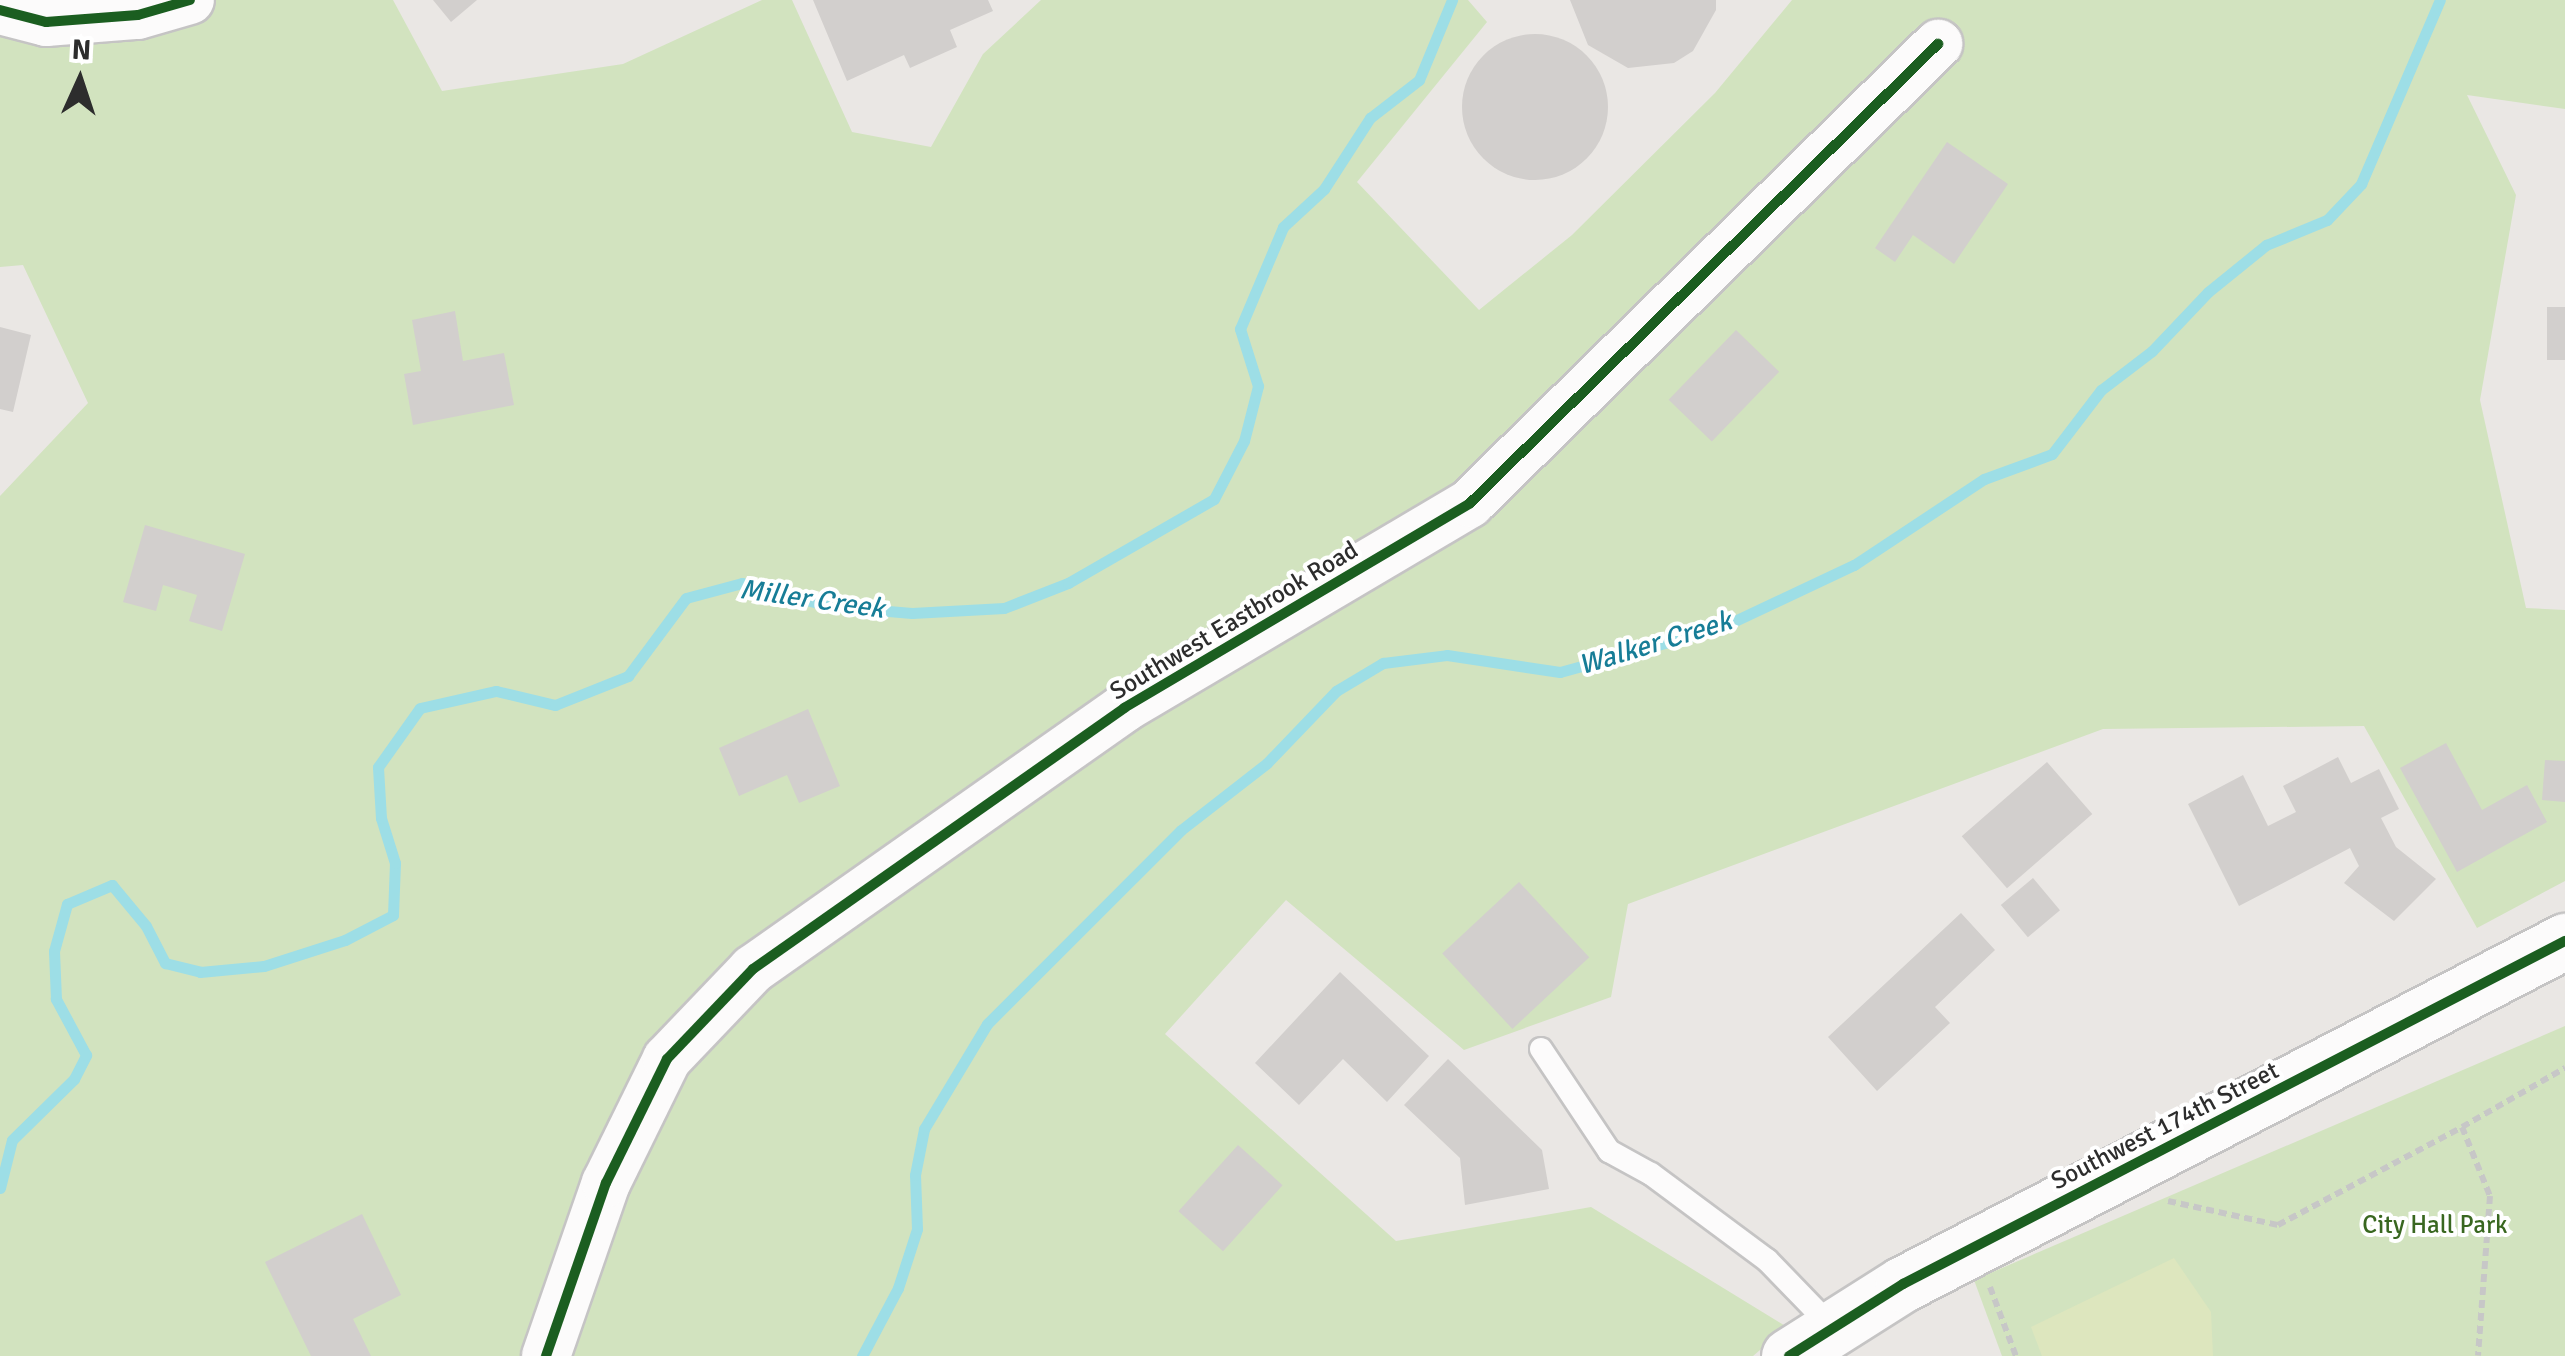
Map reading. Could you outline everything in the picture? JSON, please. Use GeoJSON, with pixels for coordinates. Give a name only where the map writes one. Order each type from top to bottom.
{"type":"FeatureCollection","features":[{"type":"Feature","properties":{"kind":"street"},"geometry":{"type":"LineString","coordinates":[[0,10],[46,22],[138,15],[190,0]]}},
{"type":"Feature","properties":{"kind":"street","name":"Southwest Eastbrook Road"},"geometry":{"type":"LineString","coordinates":[[546,1356],[606,1184],[667,1060],[753,969],[1124,708],[1470,503],[1938,44]]}},
{"type":"Feature","properties":{"kind":"street","name":"Southwest 174th Street"},"geometry":{"type":"LineString","coordinates":[[1810,1341],[2565,941]]}},
{"type":"Feature","properties":{"kind":"lane"},"geometry":{"type":"LineString","coordinates":[[1541,1049],[1610,1151],[1651,1174],[1767,1260],[1810,1341]]}},
{"type":"Feature","properties":{"kind":"path"},"geometry":{"type":"LineString","coordinates":[[2162,1199],[2278,1225],[2565,1068]]}},
{"type":"Feature","properties":{"kind":"path"},"geometry":{"type":"LineString","coordinates":[[2462,1127],[2490,1196],[2478,1356]]}},
{"type":"Feature","properties":{"kind":"path"},"geometry":{"type":"LineString","coordinates":[[1985,1272],[2016,1356]]}},
{"type":"Feature","properties":{"kind":"green space"},"geometry":{"type":"Polygon","coordinates":[[[0,0],[393,0],[442,91],[623,64],[762,0],[792,0],[852,132],[931,147],[983,54],[1041,0],[1468,0],[1487,22],[1357,182],[1479,310],[1572,235],[1715,93],[1792,0],[2565,0],[2565,109],[2467,95],[2516,195],[2480,400],[2526,608],[2565,610],[2565,881],[2477,928],[2364,726],[2103,729],[1628,904],[1611,997],[1464,1050],[1286,900],[1165,1034],[1396,1241],[1591,1207],[1787,1327],[1753,1356],[0,1356],[0,496],[88,403],[23,265],[0,267],[0,0]]]}},
{"type":"Feature","properties":{"kind":"green space","name":"City Hall Park"},"geometry":{"type":"Polygon","coordinates":[[[2565,1026],[2565,1356],[2002,1356],[1974,1280],[2565,1026]]]}},
{"type":"Feature","properties":{"kind":"green space"},"geometry":{"type":"Polygon","coordinates":[[[2174,1258],[2211,1312],[2213,1356],[2042,1356],[2031,1327],[2174,1258]]]}},
{"type":"Feature","properties":{"kind":"building"},"geometry":{"type":"Polygon","coordinates":[[[433,0],[477,0],[451,22],[433,0]]]}},
{"type":"Feature","properties":{"kind":"building"},"geometry":{"type":"Polygon","coordinates":[[[813,0],[988,0],[993,11],[950,30],[957,47],[910,68],[904,55],[847,81],[813,0]]]}},
{"type":"Feature","properties":{"kind":"building"},"geometry":{"type":"Polygon","coordinates":[[[1570,0],[1716,0],[1716,10],[1693,51],[1674,63],[1628,68],[1588,45],[1570,0]]]}},
{"type":"Feature","properties":{"kind":"building"},"geometry":{"type":"Polygon","coordinates":[[[1535,34],[1563,40],[1587,55],[1602,79],[1608,107],[1602,135],[1587,159],[1563,174],[1535,180],[1507,174],[1483,159],[1468,135],[1462,107],[1468,79],[1483,55],[1507,40],[1535,34]]]}},
{"type":"Feature","properties":{"kind":"building"},"geometry":{"type":"Polygon","coordinates":[[[1947,142],[2008,184],[1954,264],[1913,235],[1895,262],[1875,248],[1947,142]]]}},
{"type":"Feature","properties":{"kind":"building"},"geometry":{"type":"Polygon","coordinates":[[[2547,307],[2565,307],[2565,360],[2547,360],[2547,307]]]}},
{"type":"Feature","properties":{"kind":"building"},"geometry":{"type":"Polygon","coordinates":[[[455,311],[463,361],[504,353],[514,405],[413,425],[404,374],[421,371],[412,320],[455,311]]]}},
{"type":"Feature","properties":{"kind":"building"},"geometry":{"type":"Polygon","coordinates":[[[0,327],[31,335],[13,412],[0,409],[0,327]]]}},
{"type":"Feature","properties":{"kind":"building"},"geometry":{"type":"Polygon","coordinates":[[[1736,330],[1779,372],[1712,441],[1669,400],[1736,330]]]}},
{"type":"Feature","properties":{"kind":"building"},"geometry":{"type":"Polygon","coordinates":[[[145,525],[245,554],[222,631],[189,621],[197,595],[163,585],[156,611],[123,602],[145,525]]]}},
{"type":"Feature","properties":{"kind":"building"},"geometry":{"type":"Polygon","coordinates":[[[808,709],[840,786],[799,803],[787,775],[739,796],[719,748],[808,709]]]}},
{"type":"Feature","properties":{"kind":"building"},"geometry":{"type":"Polygon","coordinates":[[[2446,743],[2482,810],[2527,785],[2547,822],[2457,872],[2400,768],[2446,743]]]}},
{"type":"Feature","properties":{"kind":"building"},"geometry":{"type":"Polygon","coordinates":[[[2338,757],[2351,783],[2379,769],[2399,809],[2381,818],[2396,847],[2436,879],[2394,921],[2344,883],[2359,866],[2350,848],[2239,906],[2188,804],[2243,775],[2268,826],[2296,812],[2283,786],[2338,757]]]}},
{"type":"Feature","properties":{"kind":"building"},"geometry":{"type":"Polygon","coordinates":[[[2545,760],[2565,761],[2565,802],[2542,800],[2545,760]]]}},
{"type":"Feature","properties":{"kind":"building"},"geometry":{"type":"Polygon","coordinates":[[[2047,762],[2092,814],[2007,888],[1962,836],[2047,762]]]}},
{"type":"Feature","properties":{"kind":"building"},"geometry":{"type":"Polygon","coordinates":[[[2033,878],[2060,910],[2028,937],[2001,905],[2033,878]]]}},
{"type":"Feature","properties":{"kind":"building"},"geometry":{"type":"Polygon","coordinates":[[[1519,882],[1589,957],[1512,1029],[1442,954],[1519,882]]]}},
{"type":"Feature","properties":{"kind":"building"},"geometry":{"type":"Polygon","coordinates":[[[1961,913],[1995,950],[1935,1007],[1950,1023],[1877,1091],[1828,1037],[1961,913]]]}},
{"type":"Feature","properties":{"kind":"building"},"geometry":{"type":"Polygon","coordinates":[[[1340,972],[1429,1056],[1387,1102],[1343,1059],[1299,1105],[1255,1063],[1340,972]]]}},
{"type":"Feature","properties":{"kind":"building"},"geometry":{"type":"Polygon","coordinates":[[[1448,1059],[1542,1150],[1549,1189],[1465,1205],[1460,1158],[1404,1105],[1448,1059]]]}},
{"type":"Feature","properties":{"kind":"building"},"geometry":{"type":"Polygon","coordinates":[[[1238,1145],[1283,1185],[1223,1251],[1178,1211],[1238,1145]]]}},
{"type":"Feature","properties":{"kind":"building"},"geometry":{"type":"Polygon","coordinates":[[[362,1214],[401,1295],[353,1319],[371,1356],[311,1356],[265,1262],[362,1214]]]}},
{"type":"Feature","properties":{"kind":"waterway","name":"Miller Creek"},"geometry":{"type":"LineString","coordinates":[[0,1188],[12,1140],[74,1079],[86,1055],[56,999],[54,951],[67,904],[112,885],[146,926],[165,963],[200,972],[264,966],[345,940],[393,915],[395,863],[381,818],[378,767],[420,708],[496,691],[555,705],[628,676],[686,598],[742,583],[829,606],[912,613],[1004,608],[1068,583],[1214,499],[1244,441],[1258,386],[1240,329],[1283,227],[1324,189],[1370,118],[1419,80],[1452,0]]}},
{"type":"Feature","properties":{"kind":"waterway","name":"Walker Creek"},"geometry":{"type":"LineString","coordinates":[[862,1356],[898,1288],[917,1229],[915,1175],[924,1129],[987,1024],[1181,830],[1267,763],[1336,691],[1383,663],[1447,655],[1560,672],[1722,627],[1854,565],[1984,479],[2052,454],[2101,390],[2152,351],[2208,292],[2266,245],[2327,220],[2361,184],[2440,0]]}},
{"type":"Feature","properties":{"kind":"cycle path"},"geometry":{"type":"LineString","coordinates":[[0,10],[46,22],[138,15],[190,0]]}},
{"type":"Feature","properties":{"kind":"cycle path"},"geometry":{"type":"LineString","coordinates":[[546,1356],[606,1183],[667,1059],[753,969],[1124,708],[1470,503],[1938,44]]}},
{"type":"Feature","properties":{"kind":"cycle path"},"geometry":{"type":"LineString","coordinates":[[1789,1356],[1903,1284],[2565,941]]}}]}
